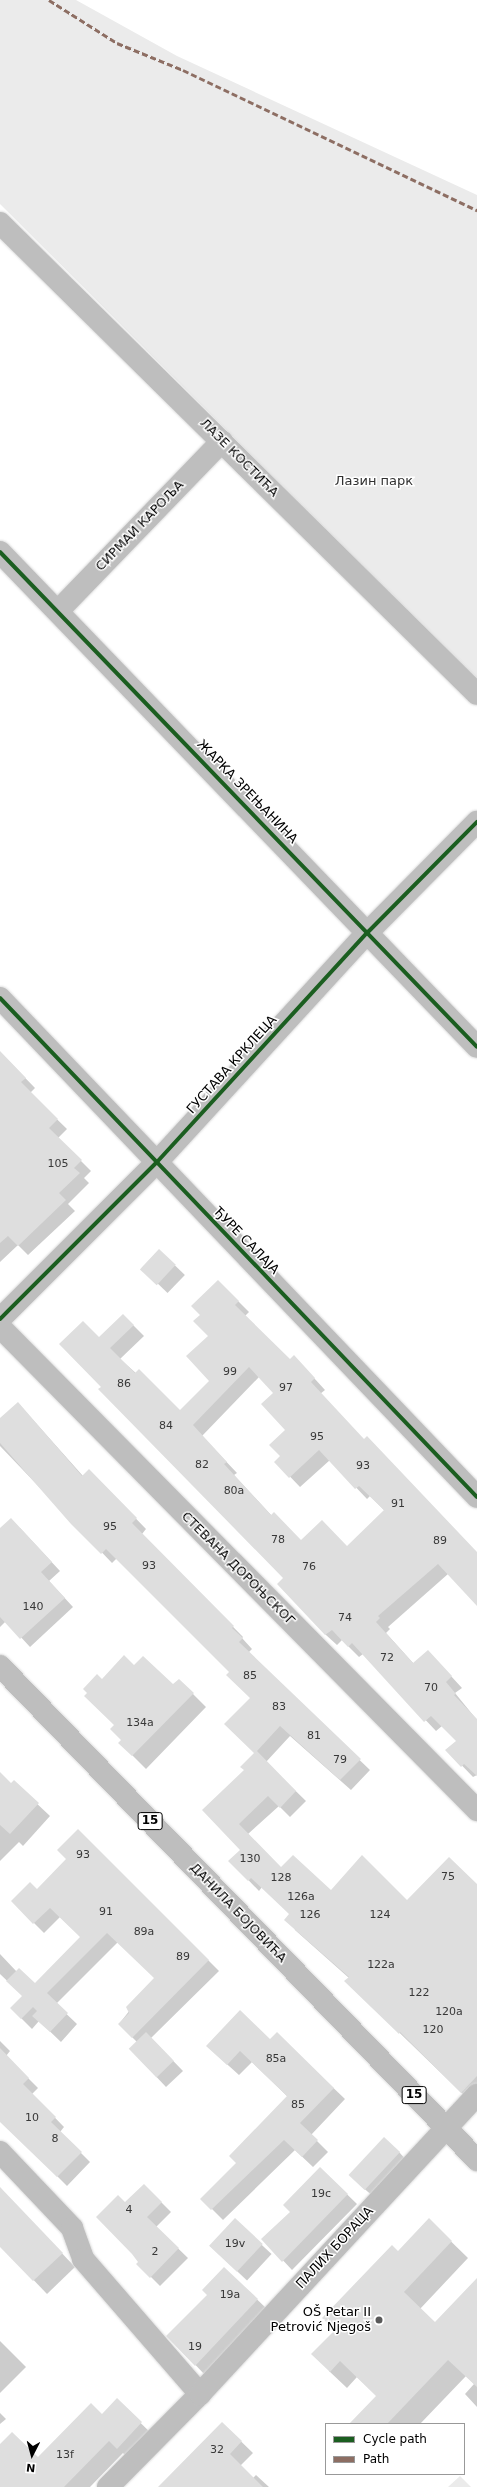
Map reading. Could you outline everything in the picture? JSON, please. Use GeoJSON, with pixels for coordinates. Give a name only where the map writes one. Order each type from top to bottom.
{"type":"FeatureCollection","features":[{"type":"Feature","properties":{"kind":"street","name":"ЛАЗЕ КОСТИЋА"},"geometry":{"type":"LineString","coordinates":[[0,223],[477,694]]}},
{"type":"Feature","properties":{"kind":"street","name":"СИРМАИ КАРОЉА"},"geometry":{"type":"LineString","coordinates":[[58,611],[222,441]]}},
{"type":"Feature","properties":{"kind":"street","name":"ЖАРКА ЗРЕЊАНИНА"},"geometry":{"type":"LineString","coordinates":[[0,552],[368,932],[477,1047]]}},
{"type":"Feature","properties":{"kind":"street","name":"ГУСТАВА КРКЛЕЦА"},"geometry":{"type":"LineString","coordinates":[[0,1319],[157,1162],[368,932],[477,822]]}},
{"type":"Feature","properties":{"kind":"street","name":"ЂУРЕ САЛАЈА"},"geometry":{"type":"LineString","coordinates":[[0,998],[477,1497]]}},
{"type":"Feature","properties":{"kind":"street","name":"СТЕВАНА ДОРОЊСКОГ"},"geometry":{"type":"LineString","coordinates":[[0,1327],[477,1810]]}},
{"type":"Feature","properties":{"kind":"street","name":"ДАНИЛА БОЈОВИЋА"},"geometry":{"type":"LineString","coordinates":[[0,1666],[477,2160]]}},
{"type":"Feature","properties":{"kind":"street","name":"ПАЛИХ БОРАЦА"},"geometry":{"type":"LineString","coordinates":[[108,2487],[200,2394],[477,2095]]}},
{"type":"Feature","properties":{"kind":"street"},"geometry":{"type":"LineString","coordinates":[[0,2152],[72,2228],[83,2259],[200,2394]]}},
{"type":"Feature","properties":{"kind":"green space","name":"Лазин парк"},"geometry":{"type":"Polygon","coordinates":[[[0,0],[76,0],[177,56],[477,195],[477,680],[0,204],[0,0]]]}},
{"type":"Feature","properties":{"kind":"green space"},"geometry":{"type":"Polygon","coordinates":[[[460,2476],[471,2487],[448,2487],[460,2476]]]}},
{"type":"Feature","properties":{"kind":"building"},"geometry":{"type":"Polygon","coordinates":[[[0,1051],[26,1078],[21,1082],[58,1119],[49,1128],[82,1160],[74,1168],[80,1173],[59,1193],[66,1200],[18,1246],[8,1236],[0,1243],[0,1051]]]}},
{"type":"Feature","properties":{"kind":"building"},"geometry":{"type":"Polygon","coordinates":[[[159,1249],[176,1265],[157,1285],[140,1269],[159,1249]]]}},
{"type":"Feature","properties":{"kind":"building"},"geometry":{"type":"Polygon","coordinates":[[[218,1280],[239,1301],[235,1305],[290,1359],[294,1355],[315,1378],[311,1382],[364,1439],[367,1436],[477,1552],[477,1606],[438,1564],[378,1616],[380,1618],[376,1622],[413,1663],[428,1650],[452,1676],[446,1682],[456,1694],[454,1695],[477,1719],[477,1776],[464,1764],[461,1767],[445,1750],[456,1741],[431,1716],[424,1722],[352,1643],[348,1647],[332,1630],[325,1635],[277,1584],[283,1578],[98,1389],[101,1387],[59,1344],[83,1321],[99,1337],[123,1314],[134,1325],[110,1348],[135,1373],[139,1369],[180,1410],[209,1381],[186,1356],[208,1336],[193,1321],[200,1315],[191,1306],[218,1280]],[[249,1367],[193,1425],[227,1462],[224,1464],[271,1515],[274,1512],[301,1540],[322,1520],[347,1546],[384,1510],[359,1486],[355,1489],[319,1450],[289,1478],[274,1462],[280,1456],[269,1445],[285,1430],[261,1404],[273,1393],[249,1367]]]}},
{"type":"Feature","properties":{"kind":"building"},"geometry":{"type":"Polygon","coordinates":[[[18,1402],[82,1476],[89,1469],[137,1518],[132,1523],[234,1626],[232,1628],[243,1638],[239,1642],[361,1759],[340,1780],[280,1726],[257,1751],[296,1791],[280,1808],[268,1796],[239,1824],[281,1867],[293,1855],[331,1890],[362,1855],[407,1900],[449,1857],[477,1884],[477,2076],[461,2093],[400,2032],[399,2034],[344,1981],[349,1977],[284,1920],[289,1914],[251,1878],[248,1881],[228,1861],[240,1850],[202,1810],[244,1770],[240,1767],[254,1753],[224,1724],[250,1698],[226,1675],[229,1672],[106,1549],[101,1554],[71,1524],[0,1443],[0,1418],[18,1402]]]}},
{"type":"Feature","properties":{"kind":"building"},"geometry":{"type":"Polygon","coordinates":[[[11,1518],[52,1562],[41,1572],[65,1598],[20,1639],[0,1617],[0,1528],[11,1518]]]}},
{"type":"Feature","properties":{"kind":"building"},"geometry":{"type":"Polygon","coordinates":[[[124,1655],[134,1665],[143,1656],[173,1684],[179,1679],[194,1693],[132,1756],[118,1743],[121,1740],[110,1729],[114,1725],[84,1696],[87,1693],[83,1689],[97,1674],[102,1679],[124,1655]]]}},
{"type":"Feature","properties":{"kind":"building"},"geometry":{"type":"Polygon","coordinates":[[[0,1772],[11,1783],[14,1780],[39,1803],[10,1834],[0,1825],[0,1772]]]}},
{"type":"Feature","properties":{"kind":"building"},"geometry":{"type":"Polygon","coordinates":[[[78,1829],[209,1960],[132,2038],[118,2024],[129,2013],[126,2007],[154,1978],[107,1933],[47,1993],[68,2013],[50,2032],[32,2016],[37,2011],[33,2007],[21,2019],[10,2008],[22,1996],[6,1981],[19,1968],[35,1983],[80,1937],[50,1908],[33,1924],[11,1901],[30,1882],[37,1889],[66,1859],[57,1850],[78,1829]]]}},
{"type":"Feature","properties":{"kind":"building"},"geometry":{"type":"Polygon","coordinates":[[[240,2010],[270,2039],[277,2032],[334,2088],[300,2123],[318,2140],[302,2157],[284,2140],[211,2210],[200,2199],[236,2163],[229,2156],[287,2096],[240,2051],[227,2065],[206,2046],[240,2010]]]}},
{"type":"Feature","properties":{"kind":"building"},"geometry":{"type":"Polygon","coordinates":[[[146,2032],[174,2061],[157,2077],[129,2049],[146,2032]]]}},
{"type":"Feature","properties":{"kind":"building"},"geometry":{"type":"Polygon","coordinates":[[[0,2048],[29,2078],[23,2084],[56,2117],[51,2122],[82,2152],[57,2177],[0,2122],[0,2048]]]}},
{"type":"Feature","properties":{"kind":"building"},"geometry":{"type":"Polygon","coordinates":[[[384,2137],[400,2152],[365,2190],[349,2175],[384,2137]]]}},
{"type":"Feature","properties":{"kind":"building"},"geometry":{"type":"Polygon","coordinates":[[[320,2167],[348,2194],[282,2262],[261,2239],[290,2212],[283,2205],[320,2167]]]}},
{"type":"Feature","properties":{"kind":"building"},"geometry":{"type":"Polygon","coordinates":[[[144,2184],[162,2202],[147,2217],[179,2248],[150,2278],[136,2264],[138,2262],[132,2254],[96,2217],[118,2195],[125,2202],[144,2184]]]}},
{"type":"Feature","properties":{"kind":"building"},"geometry":{"type":"Polygon","coordinates":[[[0,2187],[63,2253],[33,2281],[0,2247],[0,2187]]]}},
{"type":"Feature","properties":{"kind":"building"},"geometry":{"type":"Polygon","coordinates":[[[235,2218],[263,2244],[237,2272],[209,2246],[235,2218]]]}},
{"type":"Feature","properties":{"kind":"building","name":"OŠ Petar II Petrović Njegoš"},"geometry":{"type":"Polygon","coordinates":[[[429,2218],[452,2241],[404,2292],[435,2322],[477,2278],[477,2387],[448,2360],[388,2423],[350,2423],[376,2396],[340,2361],[330,2372],[311,2354],[335,2330],[322,2318],[392,2245],[398,2251],[429,2218]]]}},
{"type":"Feature","properties":{"kind":"building"},"geometry":{"type":"Polygon","coordinates":[[[224,2267],[258,2299],[195,2366],[166,2336],[207,2295],[202,2290],[224,2267]]]}},
{"type":"Feature","properties":{"kind":"building"},"geometry":{"type":"Polygon","coordinates":[[[117,2398],[142,2422],[117,2449],[109,2441],[64,2487],[0,2487],[0,2444],[12,2432],[38,2457],[91,2403],[102,2414],[117,2398]]]}},
{"type":"Feature","properties":{"kind":"building"},"geometry":{"type":"Polygon","coordinates":[[[222,2422],[242,2441],[230,2454],[263,2487],[158,2487],[222,2422]]]}},
{"type":"Feature","properties":{"kind":"marked path"},"geometry":{"type":"LineString","coordinates":[[49,0],[117,43],[183,70],[477,210]]}},
{"type":"Feature","properties":{"kind":"cycle path"},"geometry":{"type":"LineString","coordinates":[[0,552],[477,1047]]}},
{"type":"Feature","properties":{"kind":"cycle path"},"geometry":{"type":"LineString","coordinates":[[0,1319],[157,1162],[368,932],[477,822]]}},
{"type":"Feature","properties":{"kind":"cycle path"},"geometry":{"type":"LineString","coordinates":[[0,998],[477,1497]]}},
{"type":"Feature","properties":{"kind":"place","name":"OŠ Petar II Petrović Njegoš"},"geometry":{"type":"Point","coordinates":[379,2320]}}]}
